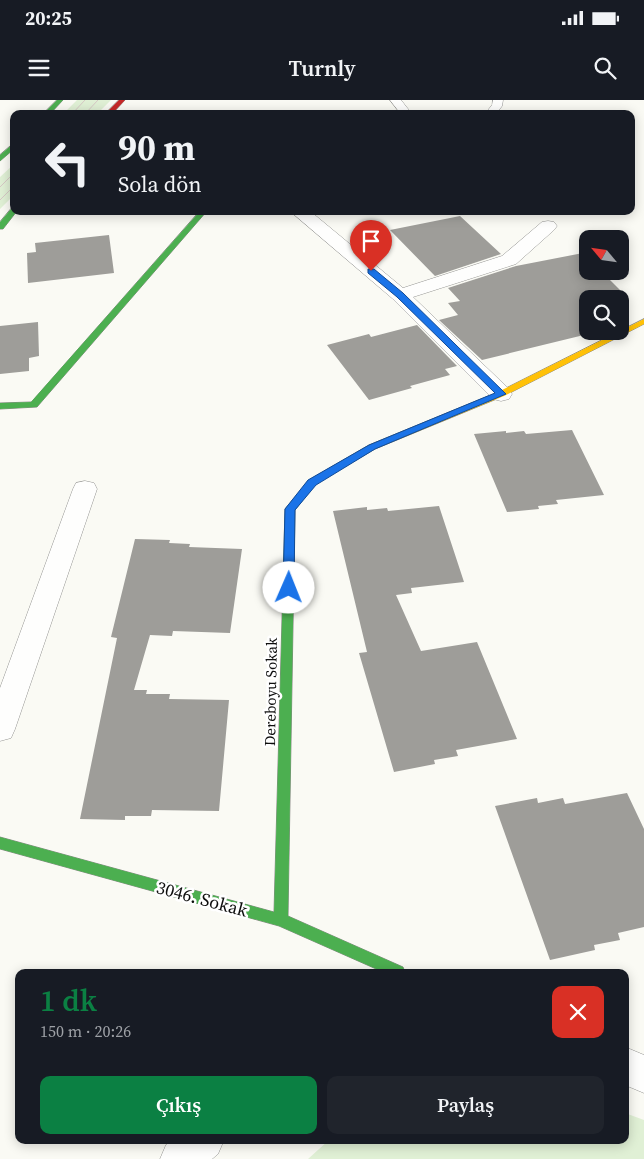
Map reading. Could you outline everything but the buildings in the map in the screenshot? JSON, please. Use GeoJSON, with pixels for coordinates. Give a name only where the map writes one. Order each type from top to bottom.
{"type":"FeatureCollection","features":[{"type":"Feature","properties":{"kind":"street"},"geometry":{"type":"LineString","coordinates":[[50,110],[60,100]]}},
{"type":"Feature","properties":{"kind":"street"},"geometry":{"type":"LineString","coordinates":[[112,110],[122,100]]}},
{"type":"Feature","properties":{"kind":"street"},"geometry":{"type":"LineString","coordinates":[[0,159],[10,149]]}},
{"type":"Feature","properties":{"kind":"street"},"geometry":{"type":"LineString","coordinates":[[0,227],[10,215]]}},
{"type":"Feature","properties":{"kind":"street"},"geometry":{"type":"LineString","coordinates":[[0,406],[34,405],[200,215]]}},
{"type":"Feature","properties":{"kind":"street"},"geometry":{"type":"LineString","coordinates":[[304,215],[400,295],[501,394]]}},
{"type":"Feature","properties":{"kind":"street"},"geometry":{"type":"LineString","coordinates":[[400,295],[509,260],[548,226]]}},
{"type":"Feature","properties":{"kind":"street","name":"Dereboyu Sokak"},"geometry":{"type":"LineString","coordinates":[[281,920],[290,509],[312,482],[372,447],[501,394],[644,321]]}},
{"type":"Feature","properties":{"kind":"street"},"geometry":{"type":"LineString","coordinates":[[0,729],[85,489]]}},
{"type":"Feature","properties":{"kind":"street","name":"3046. Sokak"},"geometry":{"type":"LineString","coordinates":[[0,843],[281,920],[391,969]]}},
{"type":"Feature","properties":{"kind":"street"},"geometry":{"type":"LineString","coordinates":[[629,1068],[644,1074]]}},
{"type":"Feature","properties":{"kind":"street"},"geometry":{"type":"LineString","coordinates":[[180,1159],[199,1144]]}},
{"type":"Feature","properties":{"kind":"lane"},"geometry":{"type":"LineString","coordinates":[[395,100],[404,110]]}},
{"type":"Feature","properties":{"kind":"green space"},"geometry":{"type":"Polygon","coordinates":[[[77,100],[111,100],[101,110],[67,110],[77,100]]]}},
{"type":"Feature","properties":{"kind":"green space"},"geometry":{"type":"Polygon","coordinates":[[[10,168],[10,199],[0,209],[0,177],[10,168]]]}},
{"type":"Feature","properties":{"kind":"green space"},"geometry":{"type":"Polygon","coordinates":[[[629,1114],[644,1120],[644,1159],[308,1159],[325,1144],[629,1144],[629,1114]]]}},
{"type":"Feature","properties":{"kind":"tram line"},"geometry":{"type":"LineString","coordinates":[[76,110],[85,100]]}},
{"type":"Feature","properties":{"kind":"tram line"},"geometry":{"type":"LineString","coordinates":[[89,110],[98,100]]}},
{"type":"Feature","properties":{"kind":"tram line"},"geometry":{"type":"LineString","coordinates":[[0,187],[10,177]]}},
{"type":"Feature","properties":{"kind":"tram line"},"geometry":{"type":"LineString","coordinates":[[0,200],[10,190]]}},
{"type":"Feature","properties":{"kind":"traffic: fast"},"geometry":{"type":"LineString","coordinates":[[50,110],[60,100]]}},
{"type":"Feature","properties":{"kind":"traffic: fast"},"geometry":{"type":"LineString","coordinates":[[0,159],[10,149]]}},
{"type":"Feature","properties":{"kind":"traffic: fast"},"geometry":{"type":"LineString","coordinates":[[0,227],[10,215]]}},
{"type":"Feature","properties":{"kind":"traffic: fast"},"geometry":{"type":"LineString","coordinates":[[0,406],[34,405],[200,215]]}},
{"type":"Feature","properties":{"kind":"traffic: fast"},"geometry":{"type":"LineString","coordinates":[[281,920],[290,509],[309,486]]}},
{"type":"Feature","properties":{"kind":"traffic: fast"},"geometry":{"type":"LineString","coordinates":[[0,843],[281,920],[391,969]]}},
{"type":"Feature","properties":{"kind":"traffic: slow"},"geometry":{"type":"LineString","coordinates":[[309,486],[312,482],[372,447],[501,394],[644,321]]}},
{"type":"Feature","properties":{"kind":"traffic: jam"},"geometry":{"type":"LineString","coordinates":[[112,110],[122,100]]}},
{"type":"Feature","properties":{"kind":"route"},"geometry":{"type":"LineString","coordinates":[[289,588],[290,509],[312,482],[372,447],[501,394],[400,295],[371,271]]}}]}
